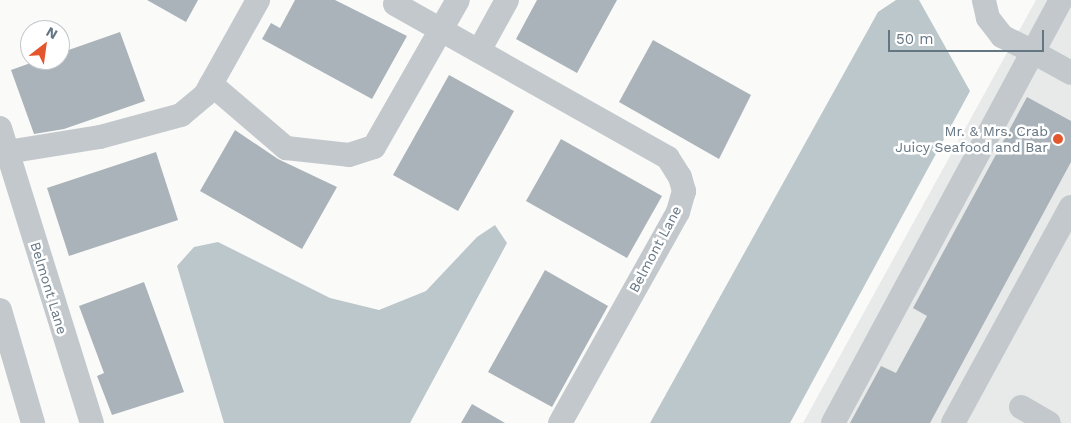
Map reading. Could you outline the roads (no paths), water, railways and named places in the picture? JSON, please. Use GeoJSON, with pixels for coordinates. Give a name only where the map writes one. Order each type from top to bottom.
{"type":"FeatureCollection","features":[{"type":"Feature","properties":{"kind":"street"},"geometry":{"type":"LineString","coordinates":[[7,152],[100,138],[181,115],[211,84],[258,0]]}},
{"type":"Feature","properties":{"kind":"street"},"geometry":{"type":"LineString","coordinates":[[211,84],[286,148],[348,155],[374,147],[458,0]]}},
{"type":"Feature","properties":{"kind":"street"},"geometry":{"type":"LineString","coordinates":[[479,51],[507,0]]}},
{"type":"Feature","properties":{"kind":"street"},"geometry":{"type":"LineString","coordinates":[[984,0],[988,18],[1002,36],[1071,74]]}},
{"type":"Feature","properties":{"kind":"street"},"geometry":{"type":"LineString","coordinates":[[833,423],[1061,0],[1071,6]]}},
{"type":"Feature","properties":{"kind":"street","name":"Belmont Lane"},"geometry":{"type":"LineString","coordinates":[[395,4],[668,158],[684,191],[678,212],[560,423]]}},
{"type":"Feature","properties":{"kind":"street","name":"Belmont Lane"},"geometry":{"type":"LineString","coordinates":[[0,128],[92,423]]}},
{"type":"Feature","properties":{"kind":"street"},"geometry":{"type":"LineString","coordinates":[[953,423],[1071,207]]}},
{"type":"Feature","properties":{"kind":"street"},"geometry":{"type":"LineString","coordinates":[[0,310],[33,423]]}},
{"type":"Feature","properties":{"kind":"street"},"geometry":{"type":"LineString","coordinates":[[1021,408],[1050,423]]}},
{"type":"Feature","properties":{"kind":"place","name":"Mr. & Mrs. Crab Juicy Seafood and Bar"},"geometry":{"type":"Point","coordinates":[1058,139]}}]}
